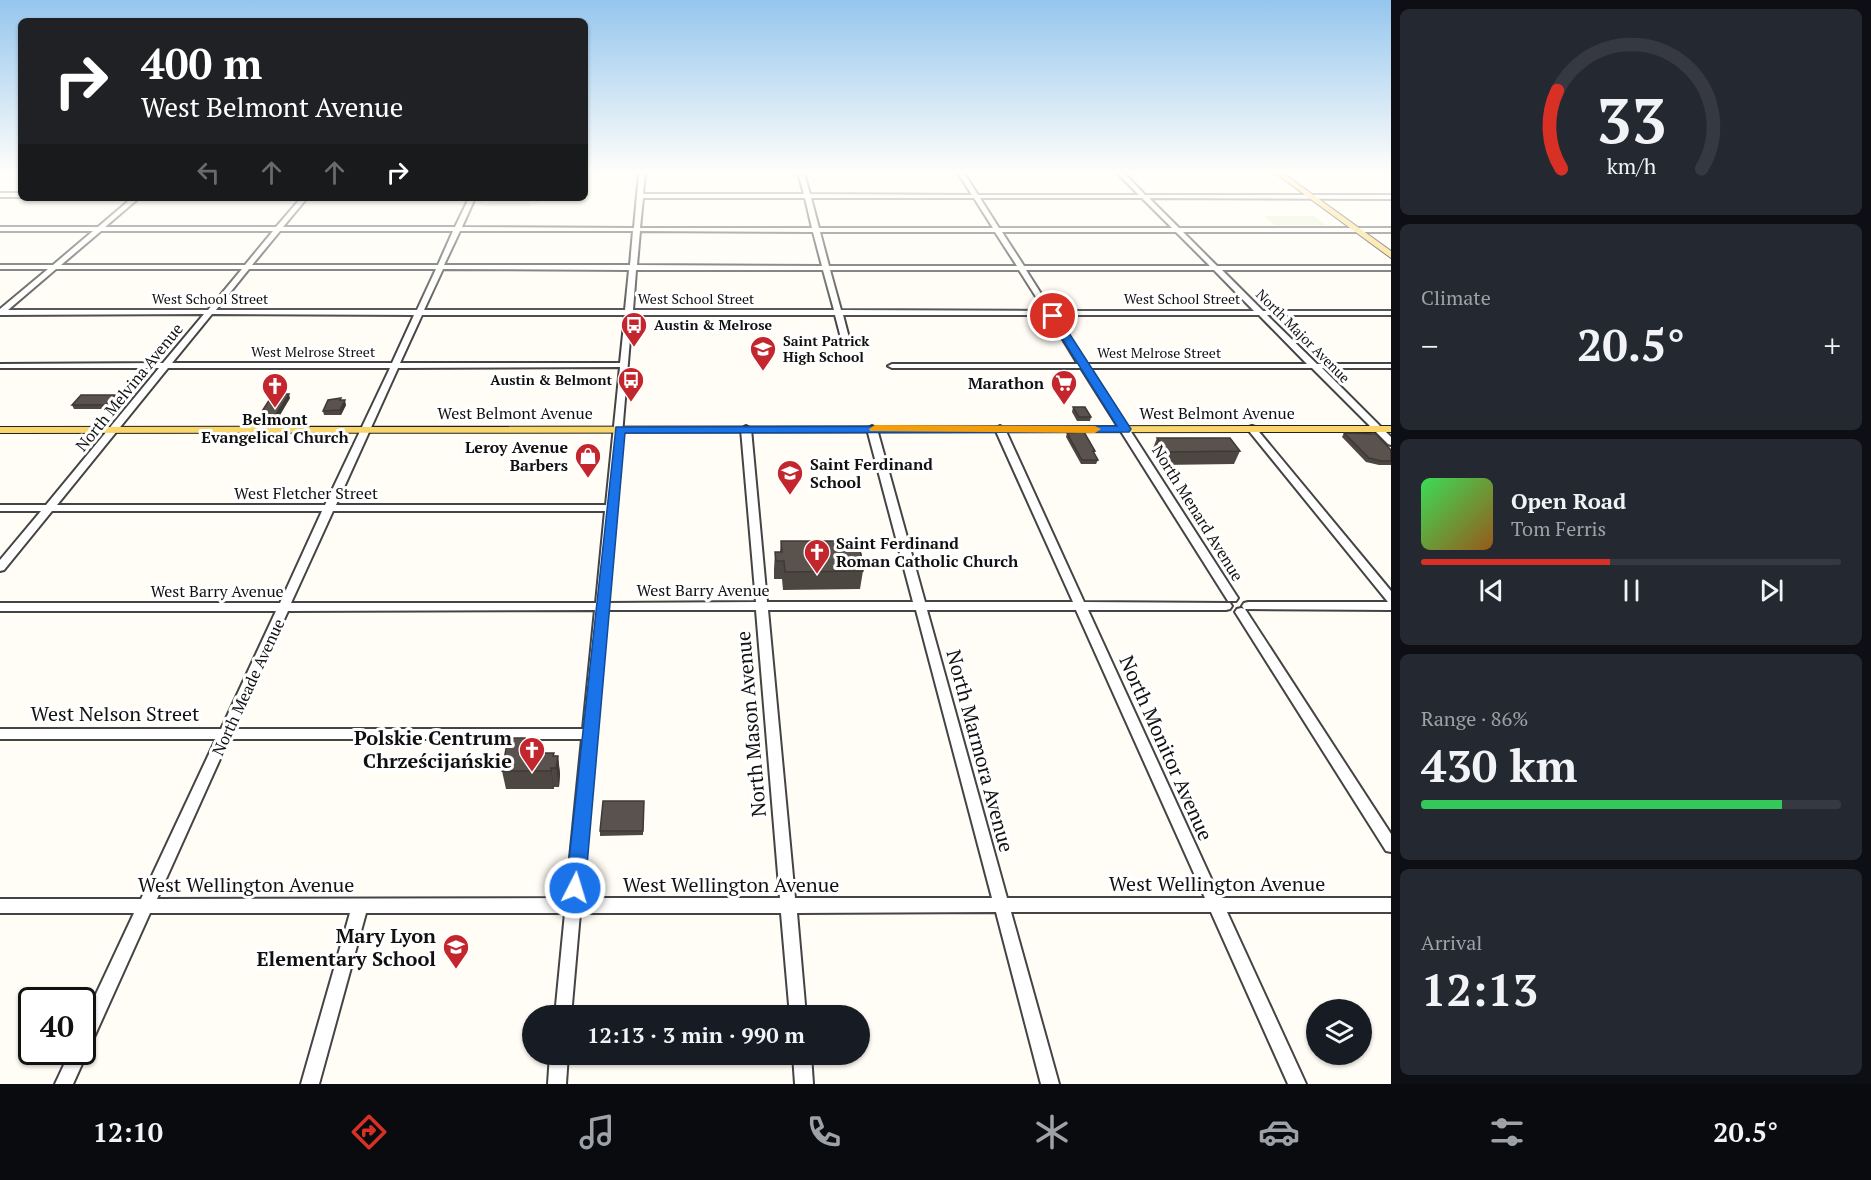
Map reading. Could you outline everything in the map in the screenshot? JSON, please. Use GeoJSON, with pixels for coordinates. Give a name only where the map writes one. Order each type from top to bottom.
{"type":"FeatureCollection","features":[{"type":"Feature","properties":{"kind":"main road"},"geometry":{"type":"LineString","coordinates":[[1346,224],[1391,255]]}},
{"type":"Feature","properties":{"kind":"main road","name":"West Belmont Avenue"},"geometry":{"type":"LineString","coordinates":[[0,430],[1391,429]]}},
{"type":"Feature","properties":{"kind":"street"},"geometry":{"type":"LineString","coordinates":[[0,312],[105,224]]}},
{"type":"Feature","properties":{"kind":"street","name":"North Melvina Avenue"},"geometry":{"type":"LineString","coordinates":[[0,567],[283,224]]}},
{"type":"Feature","properties":{"kind":"street","name":"North Meade Avenue"},"geometry":{"type":"LineString","coordinates":[[96,1014],[460,224]]}},
{"type":"Feature","properties":{"kind":"street"},"geometry":{"type":"LineString","coordinates":[[564,1005],[637,224]]}},
{"type":"Feature","properties":{"kind":"street"},"geometry":{"type":"LineString","coordinates":[[815,224],[845,338]]}},
{"type":"Feature","properties":{"kind":"street","name":"North Menard Avenue"},"geometry":{"type":"LineString","coordinates":[[993,224],[1125,429],[1229,602]]}},
{"type":"Feature","properties":{"kind":"street","name":"North Major Avenue"},"geometry":{"type":"LineString","coordinates":[[1171,224],[1391,442]]}},
{"type":"Feature","properties":{"kind":"street"},"geometry":{"type":"LineString","coordinates":[[0,229],[1391,230]]}},
{"type":"Feature","properties":{"kind":"street"},"geometry":{"type":"LineString","coordinates":[[0,267],[1391,268]]}},
{"type":"Feature","properties":{"kind":"street","name":"West School Street"},"geometry":{"type":"LineString","coordinates":[[0,312],[1391,313]]}},
{"type":"Feature","properties":{"kind":"street","name":"West Melrose Street"},"geometry":{"type":"LineString","coordinates":[[0,366],[625,365]]}},
{"type":"Feature","properties":{"kind":"street","name":"West Melrose Street"},"geometry":{"type":"LineString","coordinates":[[892,366],[1391,366]]}},
{"type":"Feature","properties":{"kind":"street","name":"North Mason Avenue"},"geometry":{"type":"LineString","coordinates":[[746,429],[797,1005]]}},
{"type":"Feature","properties":{"kind":"street","name":"North Marmora Avenue"},"geometry":{"type":"LineString","coordinates":[[872,429],[1050,1084]]}},
{"type":"Feature","properties":{"kind":"street","name":"North Monitor Avenue"},"geometry":{"type":"LineString","coordinates":[[1000,429],[1297,1084]]}},
{"type":"Feature","properties":{"kind":"street"},"geometry":{"type":"LineString","coordinates":[[1252,429],[1391,598]]}},
{"type":"Feature","properties":{"kind":"street","name":"West Fletcher Street"},"geometry":{"type":"LineString","coordinates":[[0,508],[612,508]]}},
{"type":"Feature","properties":{"kind":"street"},"geometry":{"type":"LineString","coordinates":[[1229,602],[1239,599],[1391,846]]}},
{"type":"Feature","properties":{"kind":"street","name":"West Barry Avenue"},"geometry":{"type":"LineString","coordinates":[[0,607],[1080,607],[1229,602]]}},
{"type":"Feature","properties":{"kind":"street"},"geometry":{"type":"LineString","coordinates":[[1244,609],[1391,606]]}},
{"type":"Feature","properties":{"kind":"street","name":"West Nelson Street"},"geometry":{"type":"LineString","coordinates":[[0,734],[590,734]]}},
{"type":"Feature","properties":{"kind":"street","name":"West Wellington Avenue"},"geometry":{"type":"LineString","coordinates":[[0,906],[1391,905]]}},
{"type":"Feature","properties":{"kind":"street"},"geometry":{"type":"LineString","coordinates":[[310,1084],[360,906]]}},
{"type":"Feature","properties":{"kind":"street"},"geometry":{"type":"LineString","coordinates":[[64,1084],[73,1065]]}},
{"type":"Feature","properties":{"kind":"street"},"geometry":{"type":"LineString","coordinates":[[557,1084],[559,1065]]}},
{"type":"Feature","properties":{"kind":"street"},"geometry":{"type":"LineString","coordinates":[[803,1065],[804,1084]]}},
{"type":"Feature","properties":{"kind":"green space"},"geometry":{"type":"Polygon","coordinates":[[[1273,224],[1326,225],[1275,225],[1273,224]]]}},
{"type":"Feature","properties":{"kind":"building","name":"Belmont Evangelical Church"},"geometry":{"type":"Polygon","coordinates":[[[273,394],[289,394],[275,416],[259,416],[273,394]]]}},
{"type":"Feature","properties":{"kind":"building"},"geometry":{"type":"Polygon","coordinates":[[[81,395],[115,395],[106,405],[72,405],[81,395]]]}},
{"type":"Feature","properties":{"kind":"building"},"geometry":{"type":"Polygon","coordinates":[[[341,398],[340,400],[345,400],[340,410],[323,411],[328,400],[341,398]]]}},
{"type":"Feature","properties":{"kind":"building"},"geometry":{"type":"Polygon","coordinates":[[[1073,407],[1085,407],[1091,417],[1079,417],[1073,407]]]}},
{"type":"Feature","properties":{"kind":"building"},"geometry":{"type":"Polygon","coordinates":[[[1084,432],[1098,460],[1082,460],[1067,433],[1084,432]]]}},
{"type":"Feature","properties":{"kind":"building"},"geometry":{"type":"Polygon","coordinates":[[[1344,433],[1376,434],[1391,450],[1391,461],[1369,458],[1344,433]]]}},
{"type":"Feature","properties":{"kind":"building"},"geometry":{"type":"Polygon","coordinates":[[[1157,438],[1230,438],[1240,451],[1166,452],[1157,438]]]}},
{"type":"Feature","properties":{"kind":"building"},"geometry":{"type":"Polygon","coordinates":[[[781,541],[856,541],[861,554],[863,571],[785,572],[784,561],[776,561],[775,552],[782,552],[781,541]]]}},
{"type":"Feature","properties":{"kind":"building"},"geometry":{"type":"Polygon","coordinates":[[[508,738],[525,738],[523,753],[554,753],[553,756],[558,756],[556,768],[551,768],[551,771],[502,771],[508,738]]]}},
{"type":"Feature","properties":{"kind":"building"},"geometry":{"type":"Polygon","coordinates":[[[603,801],[644,801],[643,831],[600,831],[603,801]]]}},
{"type":"Feature","properties":{"kind":"slow traffic"},"geometry":{"type":"LineString","coordinates":[[875,429],[1095,429]]}},
{"type":"Feature","properties":{"kind":"place","name":"Austin & Melrose"},"geometry":{"type":"Point","coordinates":[634,348]}},
{"type":"Feature","properties":{"kind":"place","name":"Saint Patrick High School"},"geometry":{"type":"Point","coordinates":[763,372]}},
{"type":"Feature","properties":{"kind":"place","name":"Austin & Belmont"},"geometry":{"type":"Point","coordinates":[631,403]}},
{"type":"Feature","properties":{"kind":"place","name":"Marathon"},"geometry":{"type":"Point","coordinates":[1064,406]}},
{"type":"Feature","properties":{"kind":"place","name":"Belmont Evangelical Church"},"geometry":{"type":"Point","coordinates":[275,409]}},
{"type":"Feature","properties":{"kind":"place","name":"Leroy Avenue Barbers"},"geometry":{"type":"Point","coordinates":[588,479]}},
{"type":"Feature","properties":{"kind":"place","name":"Saint Ferdinand School"},"geometry":{"type":"Point","coordinates":[790,496]}},
{"type":"Feature","properties":{"kind":"place","name":"Saint Ferdinand Roman Catholic Church"},"geometry":{"type":"Point","coordinates":[817,575]}},
{"type":"Feature","properties":{"kind":"place","name":"Polskie Centrum Chrześcijańskie"},"geometry":{"type":"Point","coordinates":[532,773]}},
{"type":"Feature","properties":{"kind":"place","name":"Mary Lyon Elementary School"},"geometry":{"type":"Point","coordinates":[456,970]}},
{"type":"Feature","properties":{"kind":"route"},"geometry":{"type":"LineString","coordinates":[[575,888],[620,429],[1125,429],[1053,316]]}}]}
